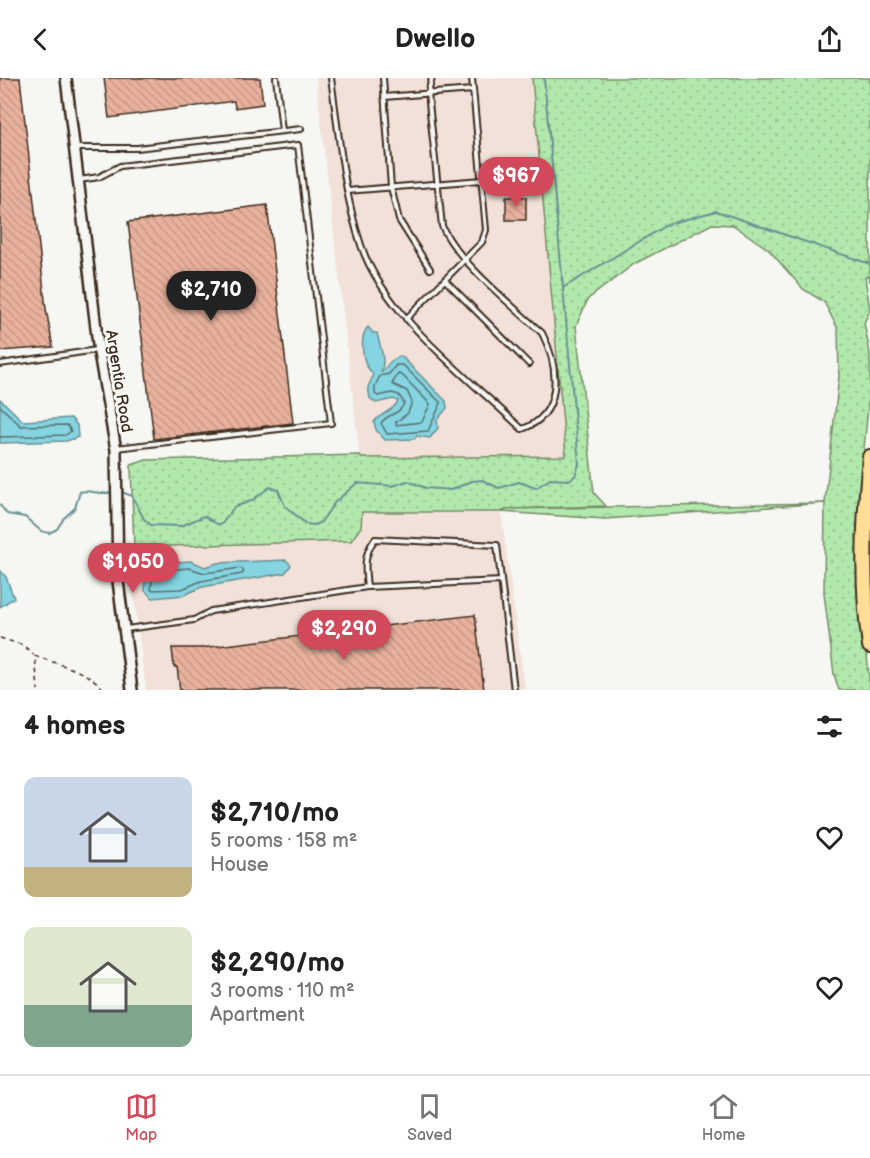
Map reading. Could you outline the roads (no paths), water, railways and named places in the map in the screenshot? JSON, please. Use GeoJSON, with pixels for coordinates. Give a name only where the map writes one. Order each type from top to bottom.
{"type":"FeatureCollection","features":[{"type":"Feature","properties":{"kind":"highway"},"geometry":{"type":"LineString","coordinates":[[870,458],[866,509],[865,578],[870,646]]}},
{"type":"Feature","properties":{"kind":"street","name":"Argentia Road"},"geometry":{"type":"LineString","coordinates":[[66,78],[99,350],[116,448],[118,581],[132,690]]}},
{"type":"Feature","properties":{"kind":"lane"},"geometry":{"type":"LineString","coordinates":[[276,78],[282,131]]}},
{"type":"Feature","properties":{"kind":"lane"},"geometry":{"type":"LineString","coordinates":[[331,78],[347,191],[361,247],[385,293],[406,319],[522,429],[537,424],[553,400],[555,384],[549,348],[542,333],[465,259],[446,236],[442,226],[428,93],[432,78]]}},
{"type":"Feature","properties":{"kind":"lane"},"geometry":{"type":"LineString","coordinates":[[383,78],[392,187],[399,220],[430,269]]}},
{"type":"Feature","properties":{"kind":"lane"},"geometry":{"type":"LineString","coordinates":[[406,319],[482,242],[486,230],[472,78]]}},
{"type":"Feature","properties":{"kind":"lane"},"geometry":{"type":"LineString","coordinates":[[384,97],[473,90]]}},
{"type":"Feature","properties":{"kind":"lane"},"geometry":{"type":"LineString","coordinates":[[74,148],[137,148],[301,129]]}},
{"type":"Feature","properties":{"kind":"lane"},"geometry":{"type":"LineString","coordinates":[[78,180],[98,178],[122,165],[298,144],[331,423],[116,448]]}},
{"type":"Feature","properties":{"kind":"lane"},"geometry":{"type":"LineString","coordinates":[[347,191],[482,180]]}},
{"type":"Feature","properties":{"kind":"lane"},"geometry":{"type":"LineString","coordinates":[[445,279],[529,364]]}},
{"type":"Feature","properties":{"kind":"lane"},"geometry":{"type":"LineString","coordinates":[[0,364],[99,350]]}},
{"type":"Feature","properties":{"kind":"lane"},"geometry":{"type":"LineString","coordinates":[[367,587],[364,560],[367,550],[375,539],[497,545],[514,690]]}},
{"type":"Feature","properties":{"kind":"lane"},"geometry":{"type":"LineString","coordinates":[[124,629],[194,620],[211,611],[367,587],[501,581]]}},
{"type":"Feature","properties":{"kind":"water"},"geometry":{"type":"Polygon","coordinates":[[[368,327],[373,333],[377,333],[383,358],[381,373],[391,361],[401,356],[446,401],[447,408],[437,420],[438,428],[430,438],[417,436],[414,439],[385,440],[376,430],[374,422],[394,407],[398,401],[393,399],[376,403],[370,398],[368,387],[373,376],[366,365],[362,345],[365,330],[368,327]]]}},
{"type":"Feature","properties":{"kind":"water"},"geometry":{"type":"Polygon","coordinates":[[[0,399],[23,421],[71,418],[77,425],[78,437],[67,441],[0,443],[0,399]]]}},
{"type":"Feature","properties":{"kind":"water"},"geometry":{"type":"Polygon","coordinates":[[[286,560],[291,565],[285,573],[202,587],[184,595],[153,598],[145,591],[145,571],[149,564],[191,561],[205,567],[217,563],[286,560]]]}},
{"type":"Feature","properties":{"kind":"water"},"geometry":{"type":"Polygon","coordinates":[[[0,570],[6,577],[14,598],[0,607],[0,570]]]}},
{"type":"Feature","properties":{"kind":"waterway"},"geometry":{"type":"LineString","coordinates":[[119,491],[132,496],[144,519],[151,525],[181,526],[204,516],[217,524],[222,524],[234,507],[251,501],[270,487],[278,490],[285,506],[306,524],[314,525],[321,522],[335,502],[357,483],[393,486],[407,481],[426,488],[451,490],[472,481],[482,480],[499,488],[519,482],[536,488],[550,479],[569,480],[575,476],[579,464],[544,78]]}},
{"type":"Feature","properties":{"kind":"waterway"},"geometry":{"type":"LineString","coordinates":[[563,288],[668,224],[716,211],[870,264]]}},
{"type":"Feature","properties":{"kind":"waterway"},"geometry":{"type":"LineString","coordinates":[[0,505],[7,514],[25,517],[41,531],[49,533],[57,529],[64,518],[75,508],[80,492],[114,492]]}}]}
